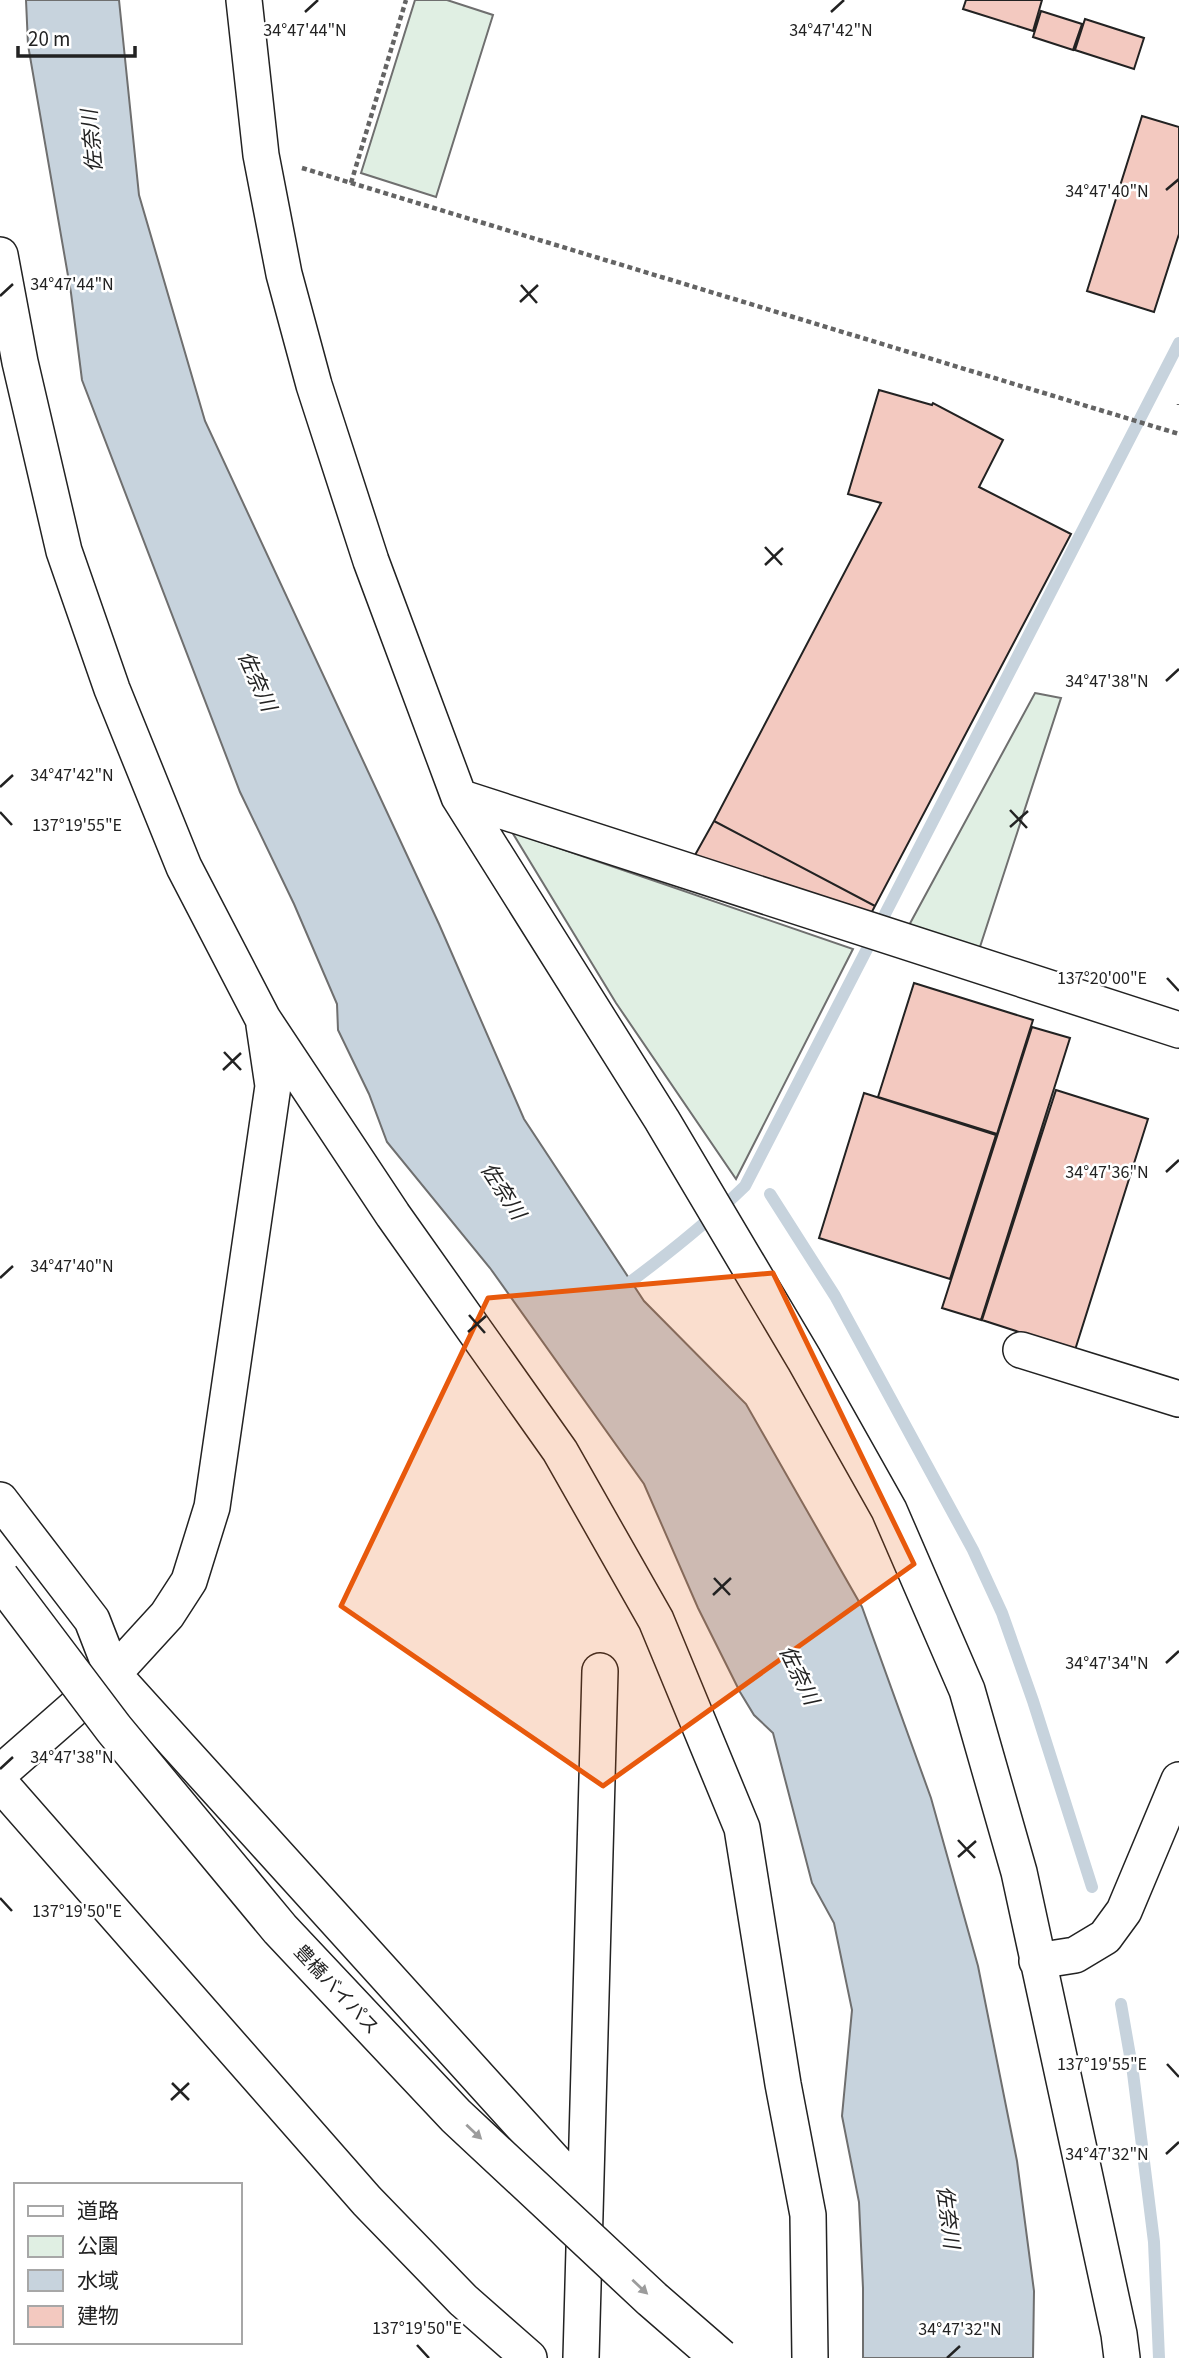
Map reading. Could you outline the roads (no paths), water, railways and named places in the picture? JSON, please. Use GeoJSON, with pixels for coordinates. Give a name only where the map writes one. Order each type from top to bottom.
{"type":"FeatureCollection","features":[{"type":"Feature","properties":{"kind":"highway","name":"豊橋バイパス"},"geometry":{"type":"LineString","coordinates":[[0,1578],[114,1728],[290,1939],[456,2116],[652,2300],[720,2358]]}},
{"type":"Feature","properties":{"kind":"highway","name":"豊橋バイパス"},"geometry":{"type":"LineString","coordinates":[[0,1616],[98,1745],[264,1942],[337,2022],[438,2132],[679,2358]]}},
{"type":"Feature","properties":{"kind":"street"},"geometry":{"type":"LineString","coordinates":[[244,0],[261,155],[284,274],[314,385],[371,561],[459,797],[662,1120],[804,1359],[889,1510],[967,1690],[1019,1872],[1122,2358]]}},
{"type":"Feature","properties":{"kind":"street"},"geometry":{"type":"LineString","coordinates":[[0,255],[20,362],[64,551],[111,689],[184,867],[263,1018],[393,1215],[560,1451],[656,1620],[742,1828],[783,2084],[808,2215],[810,2358]]}},
{"type":"Feature","properties":{"kind":"street"},"geometry":{"type":"LineString","coordinates":[[459,797],[1179,1030]]}},
{"type":"Feature","properties":{"kind":"street"},"geometry":{"type":"LineString","coordinates":[[0,1773],[113,1674],[167,1615],[189,1581],[212,1507],[273,1086],[263,1018]]}},
{"type":"Feature","properties":{"kind":"street"},"geometry":{"type":"LineString","coordinates":[[1021,1350],[1179,1399]]}},
{"type":"Feature","properties":{"kind":"street"},"geometry":{"type":"LineString","coordinates":[[0,1500],[92,1620],[113,1674],[585,2195]]}},
{"type":"Feature","properties":{"kind":"street"},"geometry":{"type":"LineString","coordinates":[[581,2358],[600,1671]]}},
{"type":"Feature","properties":{"kind":"street"},"geometry":{"type":"LineString","coordinates":[[1037,1961],[1075,1955],[1105,1937],[1124,1910],[1179,1780]]}},
{"type":"Feature","properties":{"kind":"street"},"geometry":{"type":"LineString","coordinates":[[0,1783],[367,2201],[463,2300],[529,2358]]}},
{"type":"Feature","properties":{"kind":"water","name":"佐奈川"},"geometry":{"type":"Polygon","coordinates":[[[26,0],[119,0],[139,195],[205,421],[439,924],[524,1119],[644,1301],[746,1404],[862,1607],[931,1798],[978,1966],[1017,2161],[1034,2291],[1033,2358],[863,2358],[859,2202],[842,2116],[852,2010],[834,1923],[812,1883],[773,1733],[754,1715],[740,1692],[698,1608],[644,1484],[490,1268],[387,1142],[369,1094],[338,1030],[337,1004],[294,904],[240,792],[82,380],[71,293],[28,45],[26,0]]]}},
{"type":"Feature","properties":{"kind":"waterway"},"geometry":{"type":"LineString","coordinates":[[618,1291],[683,1241],[745,1186],[1179,343]]}},
{"type":"Feature","properties":{"kind":"waterway"},"geometry":{"type":"LineString","coordinates":[[770,1194],[835,1296],[973,1550],[1002,1613],[1092,1887]]}},
{"type":"Feature","properties":{"kind":"waterway"},"geometry":{"type":"LineString","coordinates":[[1121,2004],[1133,2073],[1154,2242],[1159,2358]]}}]}
